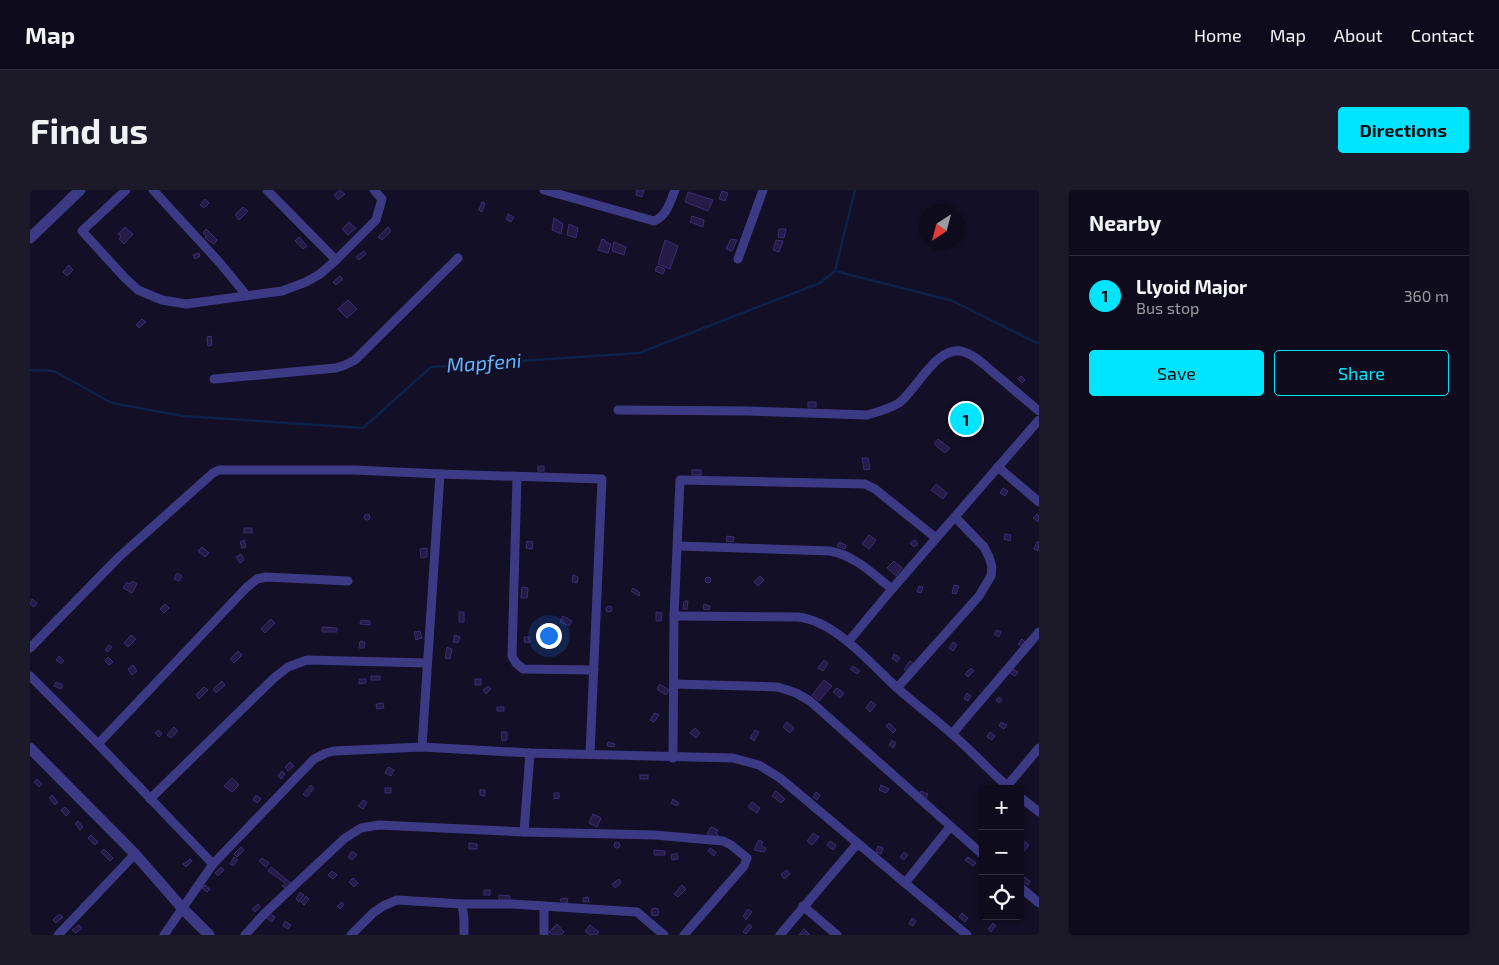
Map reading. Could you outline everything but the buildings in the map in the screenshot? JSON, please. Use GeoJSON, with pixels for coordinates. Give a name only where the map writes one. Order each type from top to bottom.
{"type":"FeatureCollection","features":[{"type":"Feature","properties":{"kind":"street"},"geometry":{"type":"LineString","coordinates":[[30,238],[80,190]]}},
{"type":"Feature","properties":{"kind":"street"},"geometry":{"type":"LineString","coordinates":[[126,190],[82,230],[124,278],[138,290],[162,300],[186,304],[282,291],[306,282],[320,274],[376,220],[382,199],[374,190]]}},
{"type":"Feature","properties":{"kind":"street"},"geometry":{"type":"LineString","coordinates":[[152,190],[209,250],[247,296]]}},
{"type":"Feature","properties":{"kind":"street"},"geometry":{"type":"LineString","coordinates":[[267,190],[336,260]]}},
{"type":"Feature","properties":{"kind":"street"},"geometry":{"type":"LineString","coordinates":[[544,190],[654,221],[660,219],[665,213],[675,190]]}},
{"type":"Feature","properties":{"kind":"street"},"geometry":{"type":"LineString","coordinates":[[738,259],[763,190]]}},
{"type":"Feature","properties":{"kind":"street"},"geometry":{"type":"LineString","coordinates":[[214,379],[336,368],[345,365],[355,360],[458,258]]}},
{"type":"Feature","properties":{"kind":"street"},"geometry":{"type":"LineString","coordinates":[[618,410],[746,411],[867,415],[884,410],[900,402],[932,365],[944,354],[955,350],[965,352],[977,359],[1039,411]]}},
{"type":"Feature","properties":{"kind":"street"},"geometry":{"type":"LineString","coordinates":[[848,642],[1039,420]]}},
{"type":"Feature","properties":{"kind":"street"},"geometry":{"type":"LineString","coordinates":[[998,467],[1039,502]]}},
{"type":"Feature","properties":{"kind":"street"},"geometry":{"type":"LineString","coordinates":[[30,648],[119,557],[218,470],[354,470],[602,479],[590,754]]}},
{"type":"Feature","properties":{"kind":"street"},"geometry":{"type":"LineString","coordinates":[[422,747],[440,474]]}},
{"type":"Feature","properties":{"kind":"street"},"geometry":{"type":"LineString","coordinates":[[517,477],[512,656],[523,669],[594,670]]}},
{"type":"Feature","properties":{"kind":"street"},"geometry":{"type":"LineString","coordinates":[[673,758],[674,616],[680,480],[864,484],[875,489],[936,538]]}},
{"type":"Feature","properties":{"kind":"street"},"geometry":{"type":"LineString","coordinates":[[897,688],[979,596],[991,576],[992,567],[984,548],[955,517]]}},
{"type":"Feature","properties":{"kind":"street"},"geometry":{"type":"LineString","coordinates":[[678,546],[830,551],[841,553],[850,557],[892,589]]}},
{"type":"Feature","properties":{"kind":"street"},"geometry":{"type":"LineString","coordinates":[[98,744],[246,588],[257,579],[266,577],[348,581]]}},
{"type":"Feature","properties":{"kind":"street"},"geometry":{"type":"LineString","coordinates":[[674,616],[808,618],[819,623],[848,642],[1007,785]]}},
{"type":"Feature","properties":{"kind":"street"},"geometry":{"type":"LineString","coordinates":[[952,734],[1039,632]]}},
{"type":"Feature","properties":{"kind":"street"},"geometry":{"type":"LineString","coordinates":[[150,799],[267,685],[288,667],[307,660],[427,663]]}},
{"type":"Feature","properties":{"kind":"street"},"geometry":{"type":"LineString","coordinates":[[30,676],[213,864]]}},
{"type":"Feature","properties":{"kind":"street"},"geometry":{"type":"LineString","coordinates":[[674,684],[778,687],[796,693],[810,702],[979,852]]}},
{"type":"Feature","properties":{"kind":"street"},"geometry":{"type":"LineString","coordinates":[[164,935],[213,864],[314,759],[334,750],[422,747],[530,753],[733,758],[759,764],[780,778],[966,935]]}},
{"type":"Feature","properties":{"kind":"street"},"geometry":{"type":"LineString","coordinates":[[30,748],[135,854],[183,909],[210,935]]}},
{"type":"Feature","properties":{"kind":"street"},"geometry":{"type":"LineString","coordinates":[[1011,785],[1039,748]]}},
{"type":"Feature","properties":{"kind":"street"},"geometry":{"type":"LineString","coordinates":[[524,832],[530,753]]}},
{"type":"Feature","properties":{"kind":"street"},"geometry":{"type":"LineString","coordinates":[[1024,800],[1039,812]]}},
{"type":"Feature","properties":{"kind":"street"},"geometry":{"type":"LineString","coordinates":[[245,935],[264,914],[345,838],[361,828],[379,825],[524,832],[655,835],[723,841],[732,845],[747,858],[744,866],[684,935]]}},
{"type":"Feature","properties":{"kind":"street"},"geometry":{"type":"LineString","coordinates":[[905,883],[950,827]]}},
{"type":"Feature","properties":{"kind":"street"},"geometry":{"type":"LineString","coordinates":[[780,935],[857,844]]}},
{"type":"Feature","properties":{"kind":"street"},"geometry":{"type":"LineString","coordinates":[[58,935],[135,854]]}},
{"type":"Feature","properties":{"kind":"street"},"geometry":{"type":"LineString","coordinates":[[1024,890],[1039,903]]}},
{"type":"Feature","properties":{"kind":"street"},"geometry":{"type":"LineString","coordinates":[[351,935],[373,913],[397,900],[462,904],[512,904],[637,912],[664,935]]}},
{"type":"Feature","properties":{"kind":"street"},"geometry":{"type":"LineString","coordinates":[[462,904],[464,935]]}},
{"type":"Feature","properties":{"kind":"street"},"geometry":{"type":"LineString","coordinates":[[544,906],[544,935]]}},
{"type":"Feature","properties":{"kind":"street"},"geometry":{"type":"LineString","coordinates":[[803,906],[837,935]]}},
{"type":"Feature","properties":{"kind":"waterway"},"geometry":{"type":"LineString","coordinates":[[835,271],[855,190]]}},
{"type":"Feature","properties":{"kind":"waterway"},"geometry":{"type":"LineString","coordinates":[[835,271],[953,301],[1039,344]]}},
{"type":"Feature","properties":{"kind":"waterway","name":"Mapfeni"},"geometry":{"type":"LineString","coordinates":[[30,370],[54,371],[112,403],[183,416],[363,428],[431,367],[639,353],[820,283],[835,271]]}},
{"type":"Feature","properties":{"kind":"place","name":"Llyoid Major"},"geometry":{"type":"Point","coordinates":[966,419]}}]}
